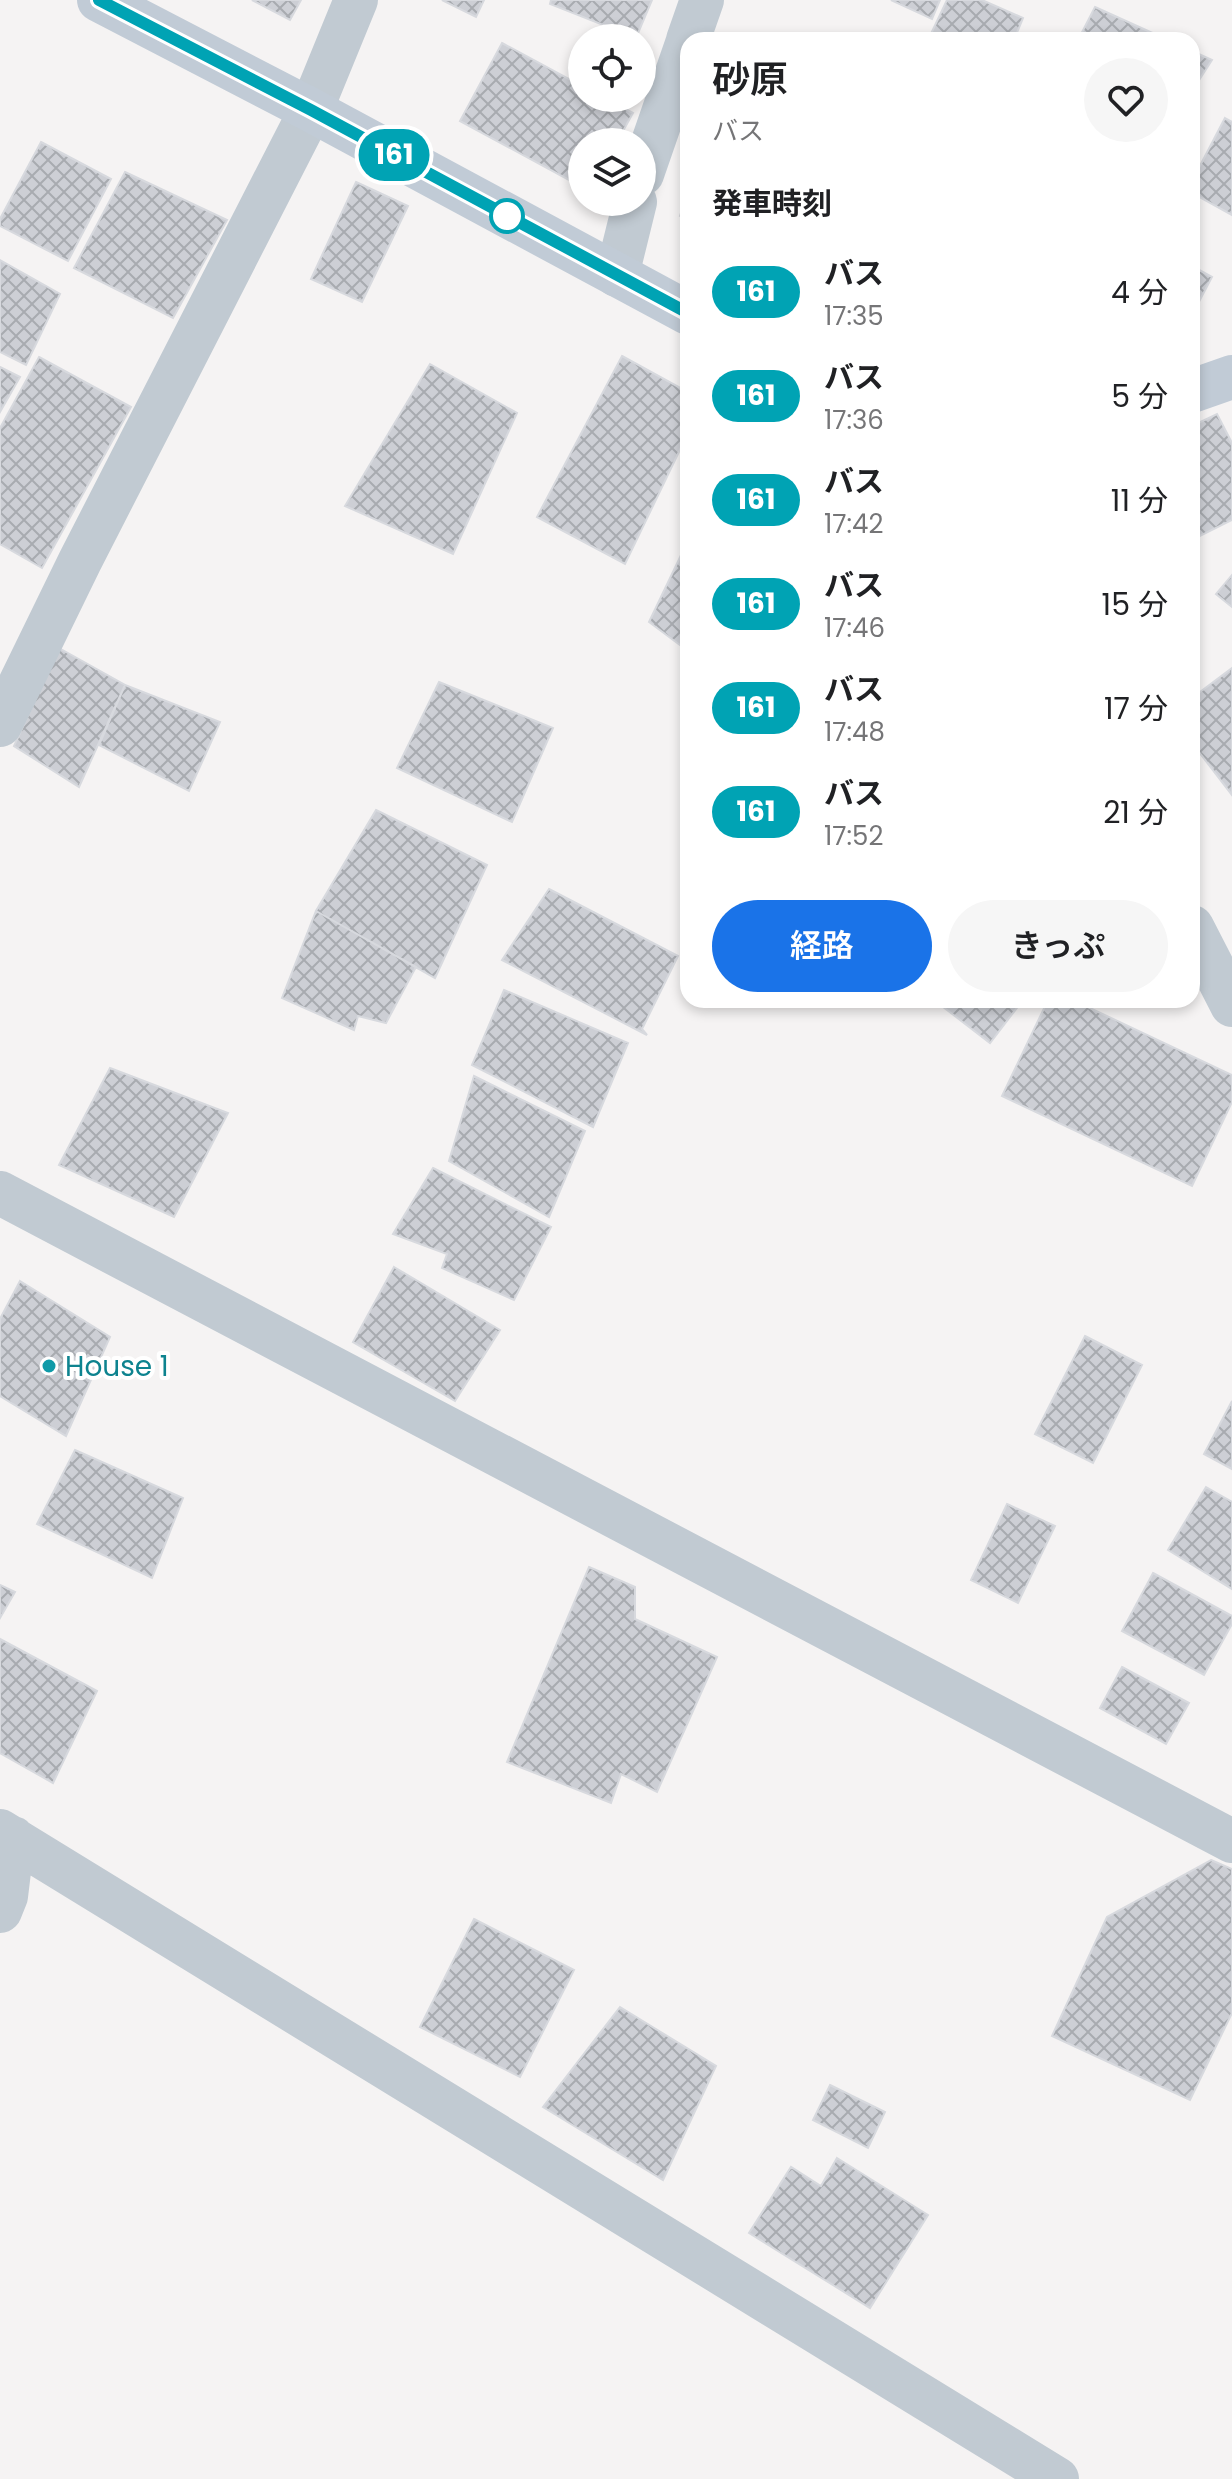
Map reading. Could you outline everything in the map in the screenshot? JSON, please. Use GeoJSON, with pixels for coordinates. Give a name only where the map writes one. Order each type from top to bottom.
{"type":"FeatureCollection","features":[{"type":"Feature","properties":{"kind":"main road"},"geometry":{"type":"LineString","coordinates":[[99,0],[680,309]]}},
{"type":"Feature","properties":{"kind":"main road"},"geometry":{"type":"LineString","coordinates":[[1200,388],[1232,377]]}},
{"type":"Feature","properties":{"kind":"street"},"geometry":{"type":"LineString","coordinates":[[0,725],[80,561],[311,110],[356,0]]}},
{"type":"Feature","properties":{"kind":"street"},"geometry":{"type":"LineString","coordinates":[[691,32],[702,0]]}},
{"type":"Feature","properties":{"kind":"street"},"geometry":{"type":"LineString","coordinates":[[656,133],[680,63]]}},
{"type":"Feature","properties":{"kind":"street"},"geometry":{"type":"LineString","coordinates":[[617,275],[632,216]]}},
{"type":"Feature","properties":{"kind":"street"},"geometry":{"type":"LineString","coordinates":[[1200,943],[1232,1005]]}},
{"type":"Feature","properties":{"kind":"street"},"geometry":{"type":"LineString","coordinates":[[0,1193],[1232,1841]]}},
{"type":"Feature","properties":{"kind":"street"},"geometry":{"type":"LineString","coordinates":[[0,1911],[6,1896],[6,1835]]}},
{"type":"Feature","properties":{"kind":"street"},"geometry":{"type":"LineString","coordinates":[[6,1835],[1057,2479]]}},
{"type":"Feature","properties":{"kind":"building"},"geometry":{"type":"Polygon","coordinates":[[[252,0],[301,0],[290,20],[252,0]]]}},
{"type":"Feature","properties":{"kind":"building"},"geometry":{"type":"Polygon","coordinates":[[[442,0],[484,0],[476,17],[442,0]]]}},
{"type":"Feature","properties":{"kind":"building"},"geometry":{"type":"Polygon","coordinates":[[[551,0],[652,0],[642,24],[601,24],[550,4],[551,0]]]}},
{"type":"Feature","properties":{"kind":"building"},"geometry":{"type":"Polygon","coordinates":[[[891,0],[940,0],[932,19],[891,0]]]}},
{"type":"Feature","properties":{"kind":"building"},"geometry":{"type":"Polygon","coordinates":[[[947,0],[982,0],[1023,18],[1017,32],[932,32],[947,0]]]}},
{"type":"Feature","properties":{"kind":"building"},"geometry":{"type":"Polygon","coordinates":[[[1095,7],[1150,32],[1082,32],[1095,7]]]}},
{"type":"Feature","properties":{"kind":"building"},"geometry":{"type":"Polygon","coordinates":[[[502,43],[568,78],[568,112],[633,113],[625,128],[568,128],[568,179],[460,121],[502,43]]]}},
{"type":"Feature","properties":{"kind":"building"},"geometry":{"type":"Polygon","coordinates":[[[1200,55],[1212,60],[1200,79],[1200,55]]]}},
{"type":"Feature","properties":{"kind":"building"},"geometry":{"type":"Polygon","coordinates":[[[1225,118],[1232,122],[1232,215],[1200,197],[1200,166],[1225,118]]]}},
{"type":"Feature","properties":{"kind":"building"},"geometry":{"type":"Polygon","coordinates":[[[41,142],[111,179],[68,261],[0,226],[0,219],[41,142]]]}},
{"type":"Feature","properties":{"kind":"building"},"geometry":{"type":"Polygon","coordinates":[[[125,172],[227,220],[173,318],[74,268],[125,172]]]}},
{"type":"Feature","properties":{"kind":"building"},"geometry":{"type":"Polygon","coordinates":[[[356,182],[408,206],[362,302],[311,279],[356,182]]]}},
{"type":"Feature","properties":{"kind":"building"},"geometry":{"type":"Polygon","coordinates":[[[0,260],[60,294],[26,365],[0,352],[0,260]]]}},
{"type":"Feature","properties":{"kind":"building"},"geometry":{"type":"Polygon","coordinates":[[[1200,270],[1212,277],[1200,300],[1200,270]]]}},
{"type":"Feature","properties":{"kind":"building"},"geometry":{"type":"Polygon","coordinates":[[[622,356],[680,388],[680,450],[625,564],[537,517],[622,356]]]}},
{"type":"Feature","properties":{"kind":"building"},"geometry":{"type":"Polygon","coordinates":[[[39,357],[131,407],[42,568],[0,544],[0,428],[39,357]]]}},
{"type":"Feature","properties":{"kind":"building"},"geometry":{"type":"Polygon","coordinates":[[[430,364],[517,413],[453,554],[345,506],[430,364]]]}},
{"type":"Feature","properties":{"kind":"building"},"geometry":{"type":"Polygon","coordinates":[[[0,367],[20,377],[0,412],[0,367]]]}},
{"type":"Feature","properties":{"kind":"building"},"geometry":{"type":"Polygon","coordinates":[[[1217,414],[1232,443],[1232,520],[1200,536],[1200,422],[1217,414]]]}},
{"type":"Feature","properties":{"kind":"building"},"geometry":{"type":"Polygon","coordinates":[[[680,557],[680,645],[649,622],[680,557]]]}},
{"type":"Feature","properties":{"kind":"building"},"geometry":{"type":"Polygon","coordinates":[[[1232,575],[1232,607],[1216,594],[1232,575]]]}},
{"type":"Feature","properties":{"kind":"building"},"geometry":{"type":"Polygon","coordinates":[[[59,648],[125,685],[79,787],[14,746],[59,648]]]}},
{"type":"Feature","properties":{"kind":"building"},"geometry":{"type":"Polygon","coordinates":[[[1232,668],[1232,795],[1200,753],[1200,692],[1232,668]]]}},
{"type":"Feature","properties":{"kind":"building"},"geometry":{"type":"Polygon","coordinates":[[[439,682],[553,728],[512,822],[397,768],[439,682]]]}},
{"type":"Feature","properties":{"kind":"building"},"geometry":{"type":"Polygon","coordinates":[[[125,685],[220,722],[189,791],[99,745],[125,685]]]}},
{"type":"Feature","properties":{"kind":"building"},"geometry":{"type":"Polygon","coordinates":[[[376,810],[487,865],[435,978],[316,911],[376,810]]]}},
{"type":"Feature","properties":{"kind":"building"},"geometry":{"type":"Polygon","coordinates":[[[549,889],[678,956],[642,1029],[647,1035],[502,960],[549,889]]]}},
{"type":"Feature","properties":{"kind":"building"},"geometry":{"type":"Polygon","coordinates":[[[316,911],[416,967],[386,1023],[358,1016],[354,1030],[282,998],[316,911]]]}},
{"type":"Feature","properties":{"kind":"building"},"geometry":{"type":"Polygon","coordinates":[[[504,990],[628,1043],[593,1127],[472,1065],[504,990]]]}},
{"type":"Feature","properties":{"kind":"building"},"geometry":{"type":"Polygon","coordinates":[[[944,1008],[1017,1008],[990,1043],[944,1008]]]}},
{"type":"Feature","properties":{"kind":"building"},"geometry":{"type":"Polygon","coordinates":[[[1044,1008],[1090,1008],[1232,1075],[1232,1102],[1192,1186],[1002,1096],[1044,1008]]]}},
{"type":"Feature","properties":{"kind":"building"},"geometry":{"type":"Polygon","coordinates":[[[110,1068],[228,1113],[174,1217],[59,1165],[110,1068]]]}},
{"type":"Feature","properties":{"kind":"building"},"geometry":{"type":"Polygon","coordinates":[[[474,1076],[585,1131],[549,1217],[449,1161],[474,1076]]]}},
{"type":"Feature","properties":{"kind":"building"},"geometry":{"type":"Polygon","coordinates":[[[433,1168],[551,1227],[514,1300],[442,1268],[447,1254],[393,1234],[433,1168]]]}},
{"type":"Feature","properties":{"kind":"building"},"geometry":{"type":"Polygon","coordinates":[[[394,1267],[500,1330],[455,1401],[353,1342],[394,1267]]]}},
{"type":"Feature","properties":{"kind":"building","name":"House 1"},"geometry":{"type":"Polygon","coordinates":[[[20,1281],[110,1337],[66,1436],[0,1396],[0,1319],[20,1281]]]}},
{"type":"Feature","properties":{"kind":"building"},"geometry":{"type":"Polygon","coordinates":[[[1085,1336],[1142,1365],[1093,1463],[1035,1434],[1085,1336]]]}},
{"type":"Feature","properties":{"kind":"building"},"geometry":{"type":"Polygon","coordinates":[[[1232,1401],[1232,1469],[1204,1454],[1232,1401]]]}},
{"type":"Feature","properties":{"kind":"building"},"geometry":{"type":"Polygon","coordinates":[[[75,1450],[183,1498],[152,1578],[37,1524],[75,1450]]]}},
{"type":"Feature","properties":{"kind":"building"},"geometry":{"type":"Polygon","coordinates":[[[1206,1487],[1232,1502],[1232,1589],[1168,1550],[1206,1487]]]}},
{"type":"Feature","properties":{"kind":"building"},"geometry":{"type":"Polygon","coordinates":[[[1007,1504],[1055,1526],[1018,1603],[971,1580],[1007,1504]]]}},
{"type":"Feature","properties":{"kind":"building"},"geometry":{"type":"Polygon","coordinates":[[[589,1567],[635,1587],[635,1619],[717,1657],[657,1792],[621,1774],[611,1803],[507,1762],[589,1567]]]}},
{"type":"Feature","properties":{"kind":"building"},"geometry":{"type":"Polygon","coordinates":[[[1153,1573],[1232,1616],[1232,1624],[1204,1675],[1122,1631],[1153,1573]]]}},
{"type":"Feature","properties":{"kind":"building"},"geometry":{"type":"Polygon","coordinates":[[[0,1585],[15,1592],[0,1618],[0,1585]]]}},
{"type":"Feature","properties":{"kind":"building"},"geometry":{"type":"Polygon","coordinates":[[[0,1639],[97,1691],[53,1783],[0,1753],[0,1639]]]}},
{"type":"Feature","properties":{"kind":"building"},"geometry":{"type":"Polygon","coordinates":[[[1122,1667],[1189,1703],[1166,1744],[1100,1708],[1122,1667]]]}},
{"type":"Feature","properties":{"kind":"building"},"geometry":{"type":"Polygon","coordinates":[[[1211,1860],[1232,1869],[1232,2013],[1190,2100],[1052,2036],[1107,1917],[1211,1860]]]}},
{"type":"Feature","properties":{"kind":"building"},"geometry":{"type":"Polygon","coordinates":[[[474,1919],[574,1970],[520,2077],[420,2027],[474,1919]]]}},
{"type":"Feature","properties":{"kind":"building"},"geometry":{"type":"Polygon","coordinates":[[[620,2007],[716,2066],[663,2180],[543,2107],[620,2007]]]}},
{"type":"Feature","properties":{"kind":"building"},"geometry":{"type":"Polygon","coordinates":[[[830,2085],[885,2112],[868,2148],[813,2120],[830,2085]]]}},
{"type":"Feature","properties":{"kind":"building"},"geometry":{"type":"Polygon","coordinates":[[[837,2158],[928,2215],[870,2308],[749,2233],[791,2167],[821,2186],[837,2158]]]}},
{"type":"Feature","properties":{"kind":"bus line","name":"161"},"geometry":{"type":"LineString","coordinates":[[99,0],[680,309]]}},
{"type":"Feature","properties":{"kind":"place","name":"House 1"},"geometry":{"type":"Point","coordinates":[49,1366]}}]}
